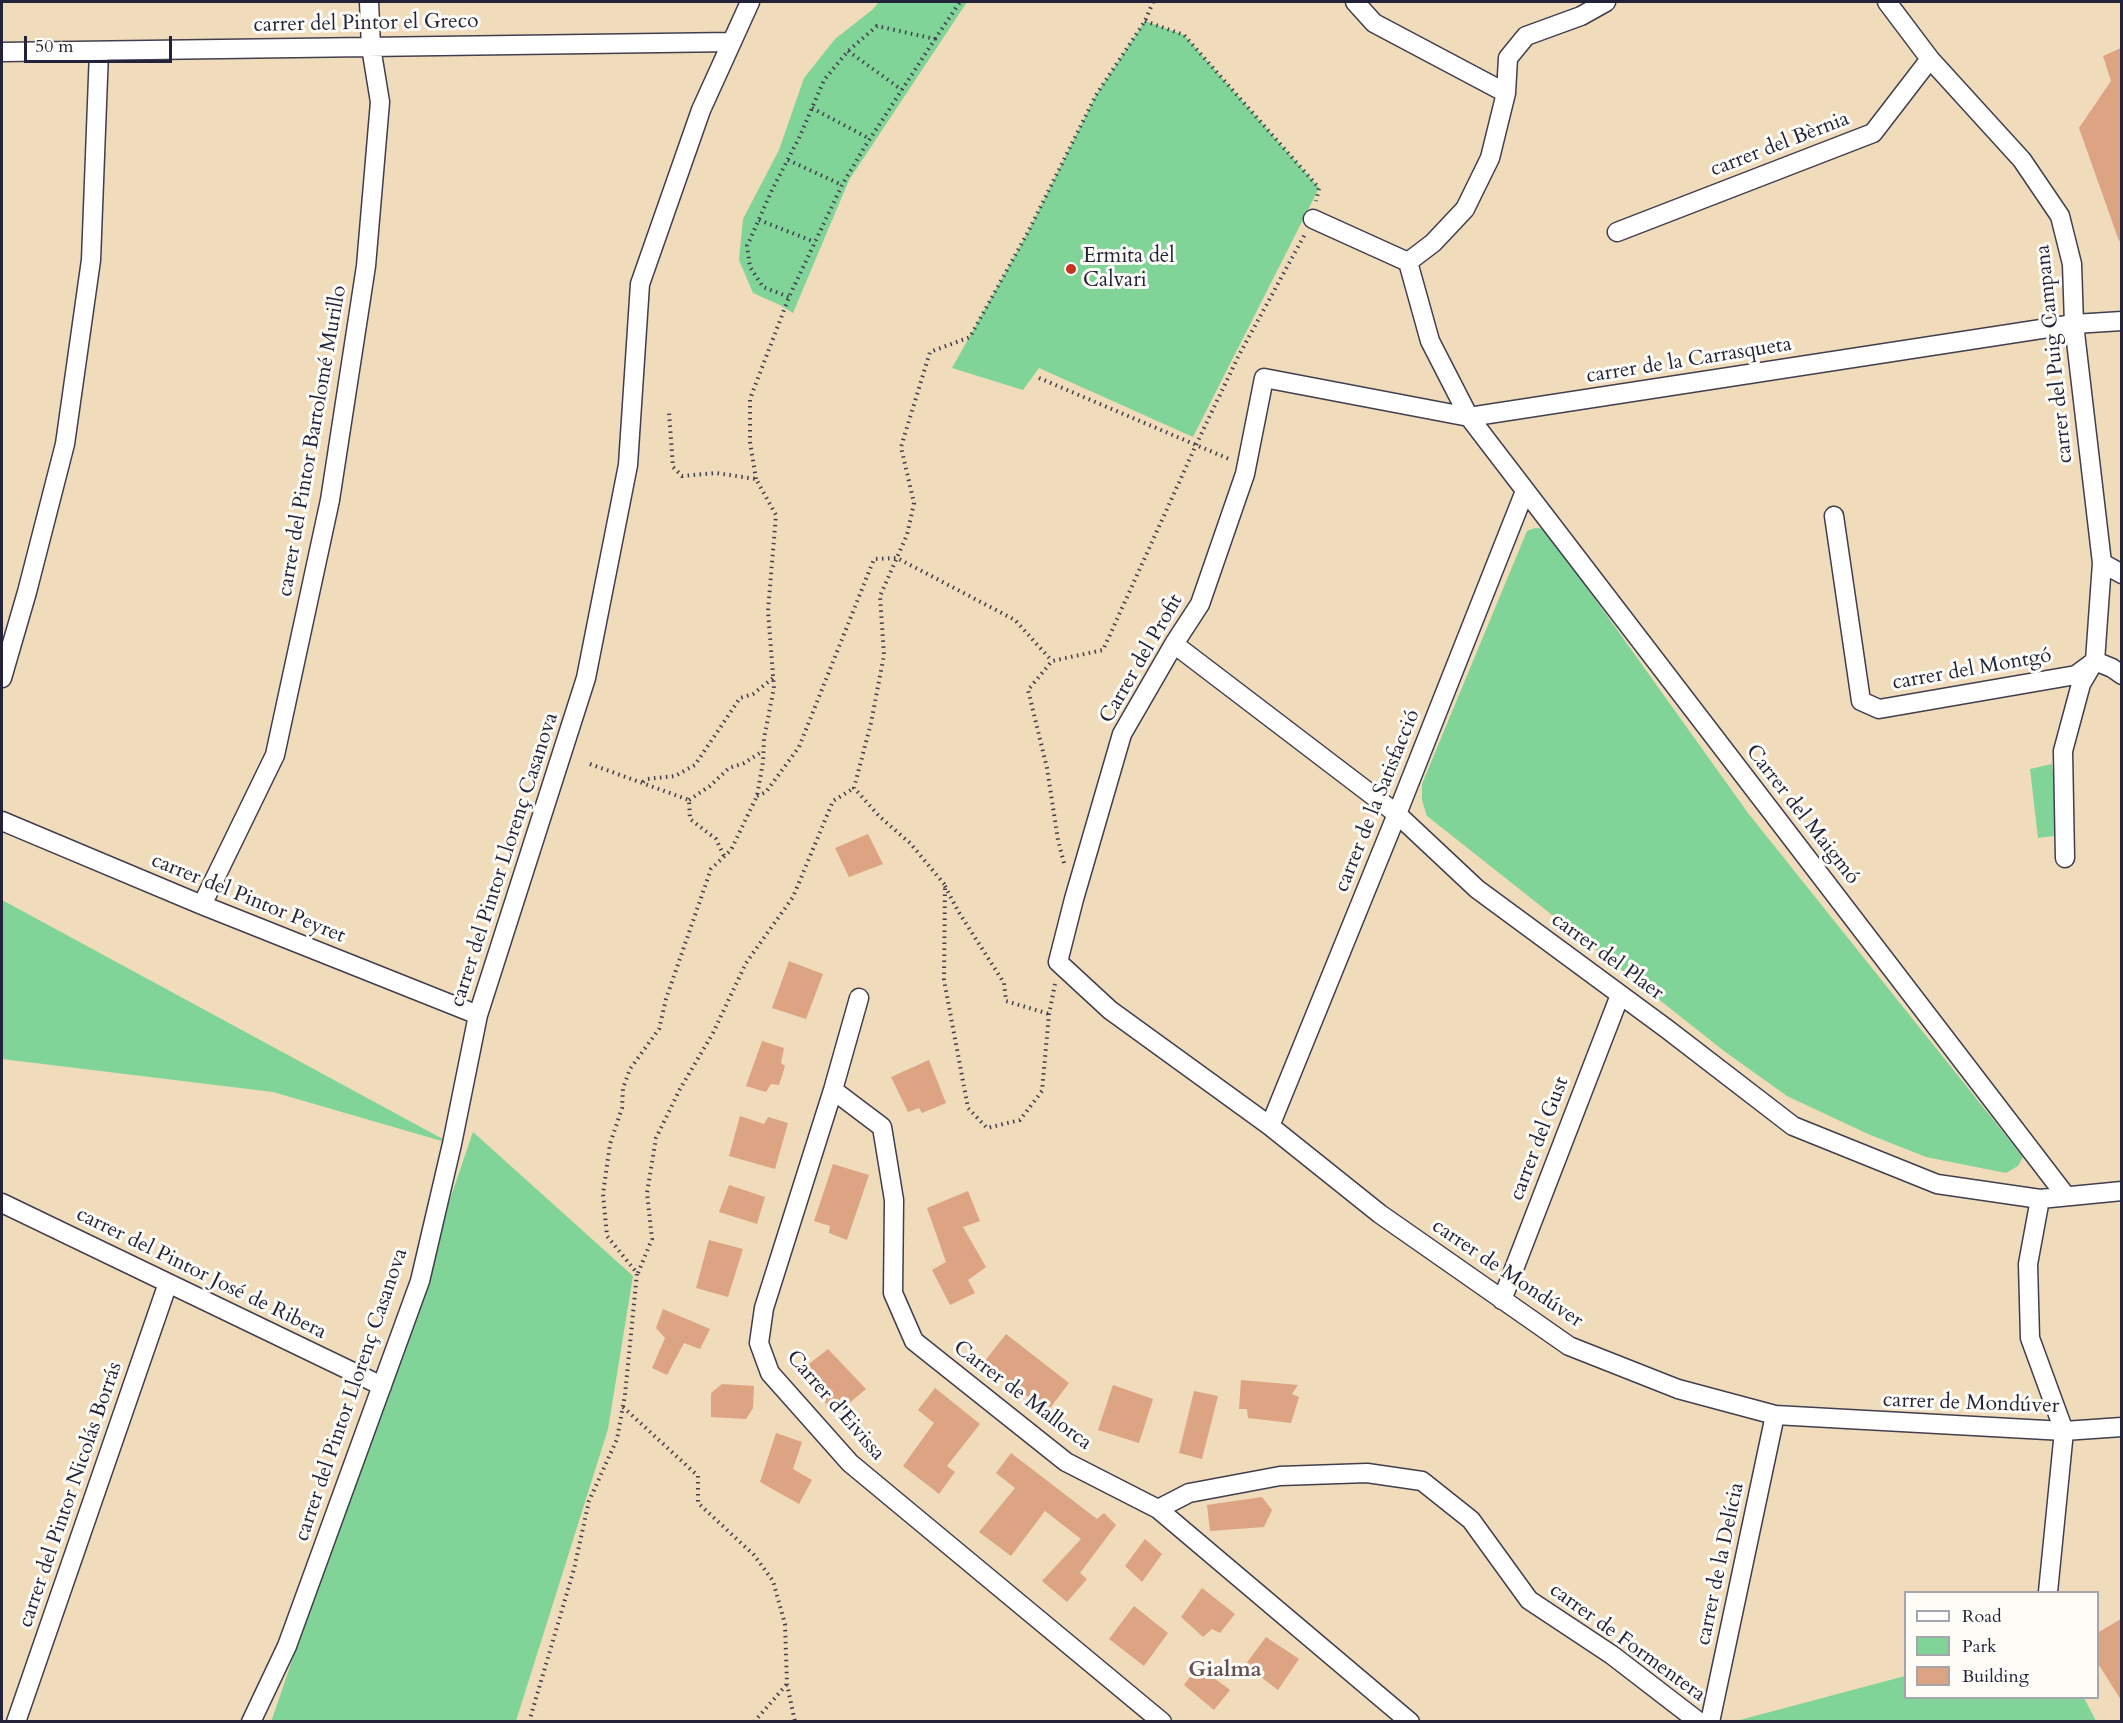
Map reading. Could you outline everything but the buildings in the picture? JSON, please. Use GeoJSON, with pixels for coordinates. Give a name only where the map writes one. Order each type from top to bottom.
{"type":"FeatureCollection","features":[{"type":"Feature","properties":{"kind":"street","name":"carrer del Pintor Bartolomé Murillo"},"geometry":{"type":"LineString","coordinates":[[202,905],[275,756],[330,500],[366,266],[380,102],[371,47],[369,2]]}},
{"type":"Feature","properties":{"kind":"street","name":"carrer del Pintor Llorenç Casanova"},"geometry":{"type":"LineString","coordinates":[[251,1722],[287,1646],[420,1281],[452,1144],[478,1015],[586,678],[628,465],[640,284],[701,110],[750,2]]}},
{"type":"Feature","properties":{"kind":"street"},"geometry":{"type":"LineString","coordinates":[[1355,2],[1374,23],[1506,93]]}},
{"type":"Feature","properties":{"kind":"street"},"geometry":{"type":"LineString","coordinates":[[1313,219],[1408,262],[1433,243],[1465,209],[1490,158],[1506,93],[1508,58],[1526,36],[1581,16],[1606,2]]}},
{"type":"Feature","properties":{"kind":"street","name":"carrer del Puig Campana"},"geometry":{"type":"LineString","coordinates":[[1887,2],[1930,59],[2022,160],[2060,216],[2072,264],[2074,324],[2102,563],[2096,661]]}},
{"type":"Feature","properties":{"kind":"street","name":"carrer del Pintor el Greco"},"geometry":{"type":"LineString","coordinates":[[2,52],[732,42]]}},
{"type":"Feature","properties":{"kind":"street"},"geometry":{"type":"LineString","coordinates":[[2,678],[65,444],[91,260],[99,51]]}},
{"type":"Feature","properties":{"kind":"street","name":"carrer del Bèrnia"},"geometry":{"type":"LineString","coordinates":[[1617,232],[1873,133],[1930,59]]}},
{"type":"Feature","properties":{"kind":"street","name":"Carrer del Maigmó"},"geometry":{"type":"LineString","coordinates":[[1408,262],[1430,340],[1469,417],[2066,1196]]}},
{"type":"Feature","properties":{"kind":"street","name":"carrer de la Carrasqueta"},"geometry":{"type":"LineString","coordinates":[[1264,378],[1469,417],[2074,324],[2121,321]]}},
{"type":"Feature","properties":{"kind":"street","name":"Carrer del Profit"},"geometry":{"type":"LineString","coordinates":[[1058,962],[1074,898],[1122,734],[1200,604],[1246,466],[1264,378]]}},
{"type":"Feature","properties":{"kind":"street","name":"carrer de la Satisfacció"},"geometry":{"type":"LineString","coordinates":[[1270,1126],[1525,491]]}},
{"type":"Feature","properties":{"kind":"street","name":"carrer del Montgó"},"geometry":{"type":"LineString","coordinates":[[1834,516],[1861,701],[1879,709],[1903,705],[2076,675],[2096,661]]}},
{"type":"Feature","properties":{"kind":"street"},"geometry":{"type":"LineString","coordinates":[[2102,563],[2121,574]]}},
{"type":"Feature","properties":{"kind":"street","name":"carrer del Plaer"},"geometry":{"type":"LineString","coordinates":[[1174,644],[1397,814],[1477,889],[1793,1126],[1937,1184],[2040,1199],[2066,1196]]}},
{"type":"Feature","properties":{"kind":"street"},"geometry":{"type":"LineString","coordinates":[[2065,858],[2063,751],[2081,684],[2096,661],[2121,675]]}},
{"type":"Feature","properties":{"kind":"street","name":"carrer del Pintor Peyret"},"geometry":{"type":"LineString","coordinates":[[2,821],[202,905],[478,1015]]}},
{"type":"Feature","properties":{"kind":"street","name":"carrer de Mondúver"},"geometry":{"type":"LineString","coordinates":[[1058,962],[1110,1010],[1270,1126],[1380,1214],[1569,1346],[1678,1389],[1775,1416],[2064,1431],[2121,1427]]}},
{"type":"Feature","properties":{"kind":"street","name":"carrer del Gust"},"geometry":{"type":"LineString","coordinates":[[1502,1300],[1620,995]]}},
{"type":"Feature","properties":{"kind":"street","name":"Carrer d'Eivissa"},"geometry":{"type":"LineString","coordinates":[[859,998],[833,1090],[764,1308],[759,1343],[770,1373],[850,1463],[1162,1722]]}},
{"type":"Feature","properties":{"kind":"street","name":"Carrer de Mallorca"},"geometry":{"type":"LineString","coordinates":[[833,1090],[882,1127],[894,1200],[893,1293],[914,1341],[1066,1462],[1158,1509],[1410,1722]]}},
{"type":"Feature","properties":{"kind":"street"},"geometry":{"type":"LineString","coordinates":[[2066,1196],[2121,1191]]}},
{"type":"Feature","properties":{"kind":"street"},"geometry":{"type":"LineString","coordinates":[[2040,1199],[2028,1264],[2030,1338],[2064,1431],[2048,1591]]}},
{"type":"Feature","properties":{"kind":"street","name":"carrer del Pintor José de Ribera"},"geometry":{"type":"LineString","coordinates":[[2,1203],[382,1386]]}},
{"type":"Feature","properties":{"kind":"street","name":"carrer del Pintor Nicolás Borrás"},"geometry":{"type":"LineString","coordinates":[[16,1722],[168,1283]]}},
{"type":"Feature","properties":{"kind":"street","name":"carrer de la Delícia"},"geometry":{"type":"LineString","coordinates":[[1710,1722],[1775,1416]]}},
{"type":"Feature","properties":{"kind":"street","name":"carrer de Formentera"},"geometry":{"type":"LineString","coordinates":[[1158,1509],[1189,1493],[1280,1476],[1367,1473],[1422,1481],[1471,1520],[1529,1600],[1612,1655],[1699,1722]]}},
{"type":"Feature","properties":{"kind":"path"},"geometry":{"type":"LineString","coordinates":[[638,1273],[607,1236],[603,1194],[610,1144],[622,1108],[623,1088],[630,1069],[659,1029],[666,999],[711,869],[731,850],[757,796],[764,738],[774,688],[768,611],[776,516],[756,479],[750,442],[750,399],[789,297],[842,185],[960,2]]}},
{"type":"Feature","properties":{"kind":"path"},"geometry":{"type":"LineString","coordinates":[[530,1722],[574,1569],[589,1501],[617,1439],[623,1407],[638,1273],[652,1239],[647,1193],[656,1138],[680,1089],[713,1033],[746,963],[793,897],[833,801],[854,788],[871,723],[884,655],[880,596],[907,535],[914,503],[901,447],[930,352],[970,337],[1028,232],[1096,95],[1146,21],[1153,2]]}},
{"type":"Feature","properties":{"kind":"path"},"geometry":{"type":"LineString","coordinates":[[1066,869],[1058,840],[1047,768],[1028,690],[1052,662],[1103,650],[1238,357],[1313,219],[1319,188],[1184,35],[1146,21]]}},
{"type":"Feature","properties":{"kind":"path"},"geometry":{"type":"LineString","coordinates":[[789,297],[763,287],[750,267],[747,246],[824,80],[849,51],[877,26],[935,39]]}},
{"type":"Feature","properties":{"kind":"path"},"geometry":{"type":"LineString","coordinates":[[849,51],[902,90]]}},
{"type":"Feature","properties":{"kind":"path"},"geometry":{"type":"LineString","coordinates":[[812,108],[870,139]]}},
{"type":"Feature","properties":{"kind":"path"},"geometry":{"type":"LineString","coordinates":[[788,160],[842,185]]}},
{"type":"Feature","properties":{"kind":"path"},"geometry":{"type":"LineString","coordinates":[[759,220],[815,242]]}},
{"type":"Feature","properties":{"kind":"path"},"geometry":{"type":"LineString","coordinates":[[1039,378],[1246,466]]}},
{"type":"Feature","properties":{"kind":"path"},"geometry":{"type":"LineString","coordinates":[[669,412],[673,467],[682,476],[716,473],[756,479]]}},
{"type":"Feature","properties":{"kind":"path"},"geometry":{"type":"LineString","coordinates":[[757,796],[766,792],[800,747],[874,559],[897,558],[1016,620],[1052,662]]}},
{"type":"Feature","properties":{"kind":"path"},"geometry":{"type":"LineString","coordinates":[[643,782],[647,779],[675,776],[695,765],[740,698],[753,694],[774,678]]}},
{"type":"Feature","properties":{"kind":"path"},"geometry":{"type":"LineString","coordinates":[[689,800],[710,786],[729,768],[744,763],[764,751]]}},
{"type":"Feature","properties":{"kind":"path"},"geometry":{"type":"LineString","coordinates":[[590,764],[689,800]]}},
{"type":"Feature","properties":{"kind":"path"},"geometry":{"type":"LineString","coordinates":[[854,788],[880,817],[910,843],[945,885],[958,911],[1004,983],[1006,1001],[1049,1014]]}},
{"type":"Feature","properties":{"kind":"path"},"geometry":{"type":"LineString","coordinates":[[689,800],[690,819],[716,839],[724,857]]}},
{"type":"Feature","properties":{"kind":"path"},"geometry":{"type":"LineString","coordinates":[[945,885],[944,980],[968,1108],[987,1128],[1020,1120],[1042,1091],[1049,1014],[1058,962]]}},
{"type":"Feature","properties":{"kind":"path"},"geometry":{"type":"LineString","coordinates":[[623,1407],[698,1476],[698,1503],[754,1555],[773,1581],[785,1624],[788,1684],[795,1722]]}},
{"type":"Feature","properties":{"kind":"path"},"geometry":{"type":"LineString","coordinates":[[754,1722],[762,1710],[788,1684]]}},
{"type":"Feature","properties":{"kind":"green space"},"geometry":{"type":"Polygon","coordinates":[[[879,2],[967,2],[849,180],[793,313],[753,293],[739,260],[743,219],[779,150],[804,78],[835,39],[879,2]]]}},
{"type":"Feature","properties":{"kind":"green space"},"geometry":{"type":"Polygon","coordinates":[[[1145,21],[1184,35],[1319,188],[1193,437],[1039,368],[1023,390],[952,368],[1028,232],[1096,95],[1145,21]]]}},
{"type":"Feature","properties":{"kind":"green space"},"geometry":{"type":"Polygon","coordinates":[[[1535,528],[1545,529],[1748,813],[2023,1157],[2018,1166],[2006,1173],[1926,1157],[1868,1134],[1787,1096],[1724,1051],[1427,816],[1422,800],[1422,784],[1527,531],[1535,528]]]}},
{"type":"Feature","properties":{"kind":"green space"},"geometry":{"type":"Polygon","coordinates":[[[2052,764],[2061,835],[2038,838],[2030,769],[2052,764]]]}},
{"type":"Feature","properties":{"kind":"green space"},"geometry":{"type":"Polygon","coordinates":[[[2,900],[452,1144],[273,1092],[2,1059],[2,900]]]}},
{"type":"Feature","properties":{"kind":"green space"},"geometry":{"type":"Polygon","coordinates":[[[473,1132],[633,1276],[608,1429],[516,1721],[271,1722],[473,1132]]]}},
{"type":"Feature","properties":{"kind":"green space"},"geometry":{"type":"Polygon","coordinates":[[[1904,1676],[1904,1699],[2085,1699],[2096,1721],[1736,1721],[1904,1676]]]}},
{"type":"Feature","properties":{"kind":"place","name":"Ermita del Calvari"},"geometry":{"type":"Point","coordinates":[1071,269]}},
{"type":"Feature","properties":{"kind":"district","name":"Gialma"},"geometry":{"type":"Point","coordinates":[1225,1671]}}]}
